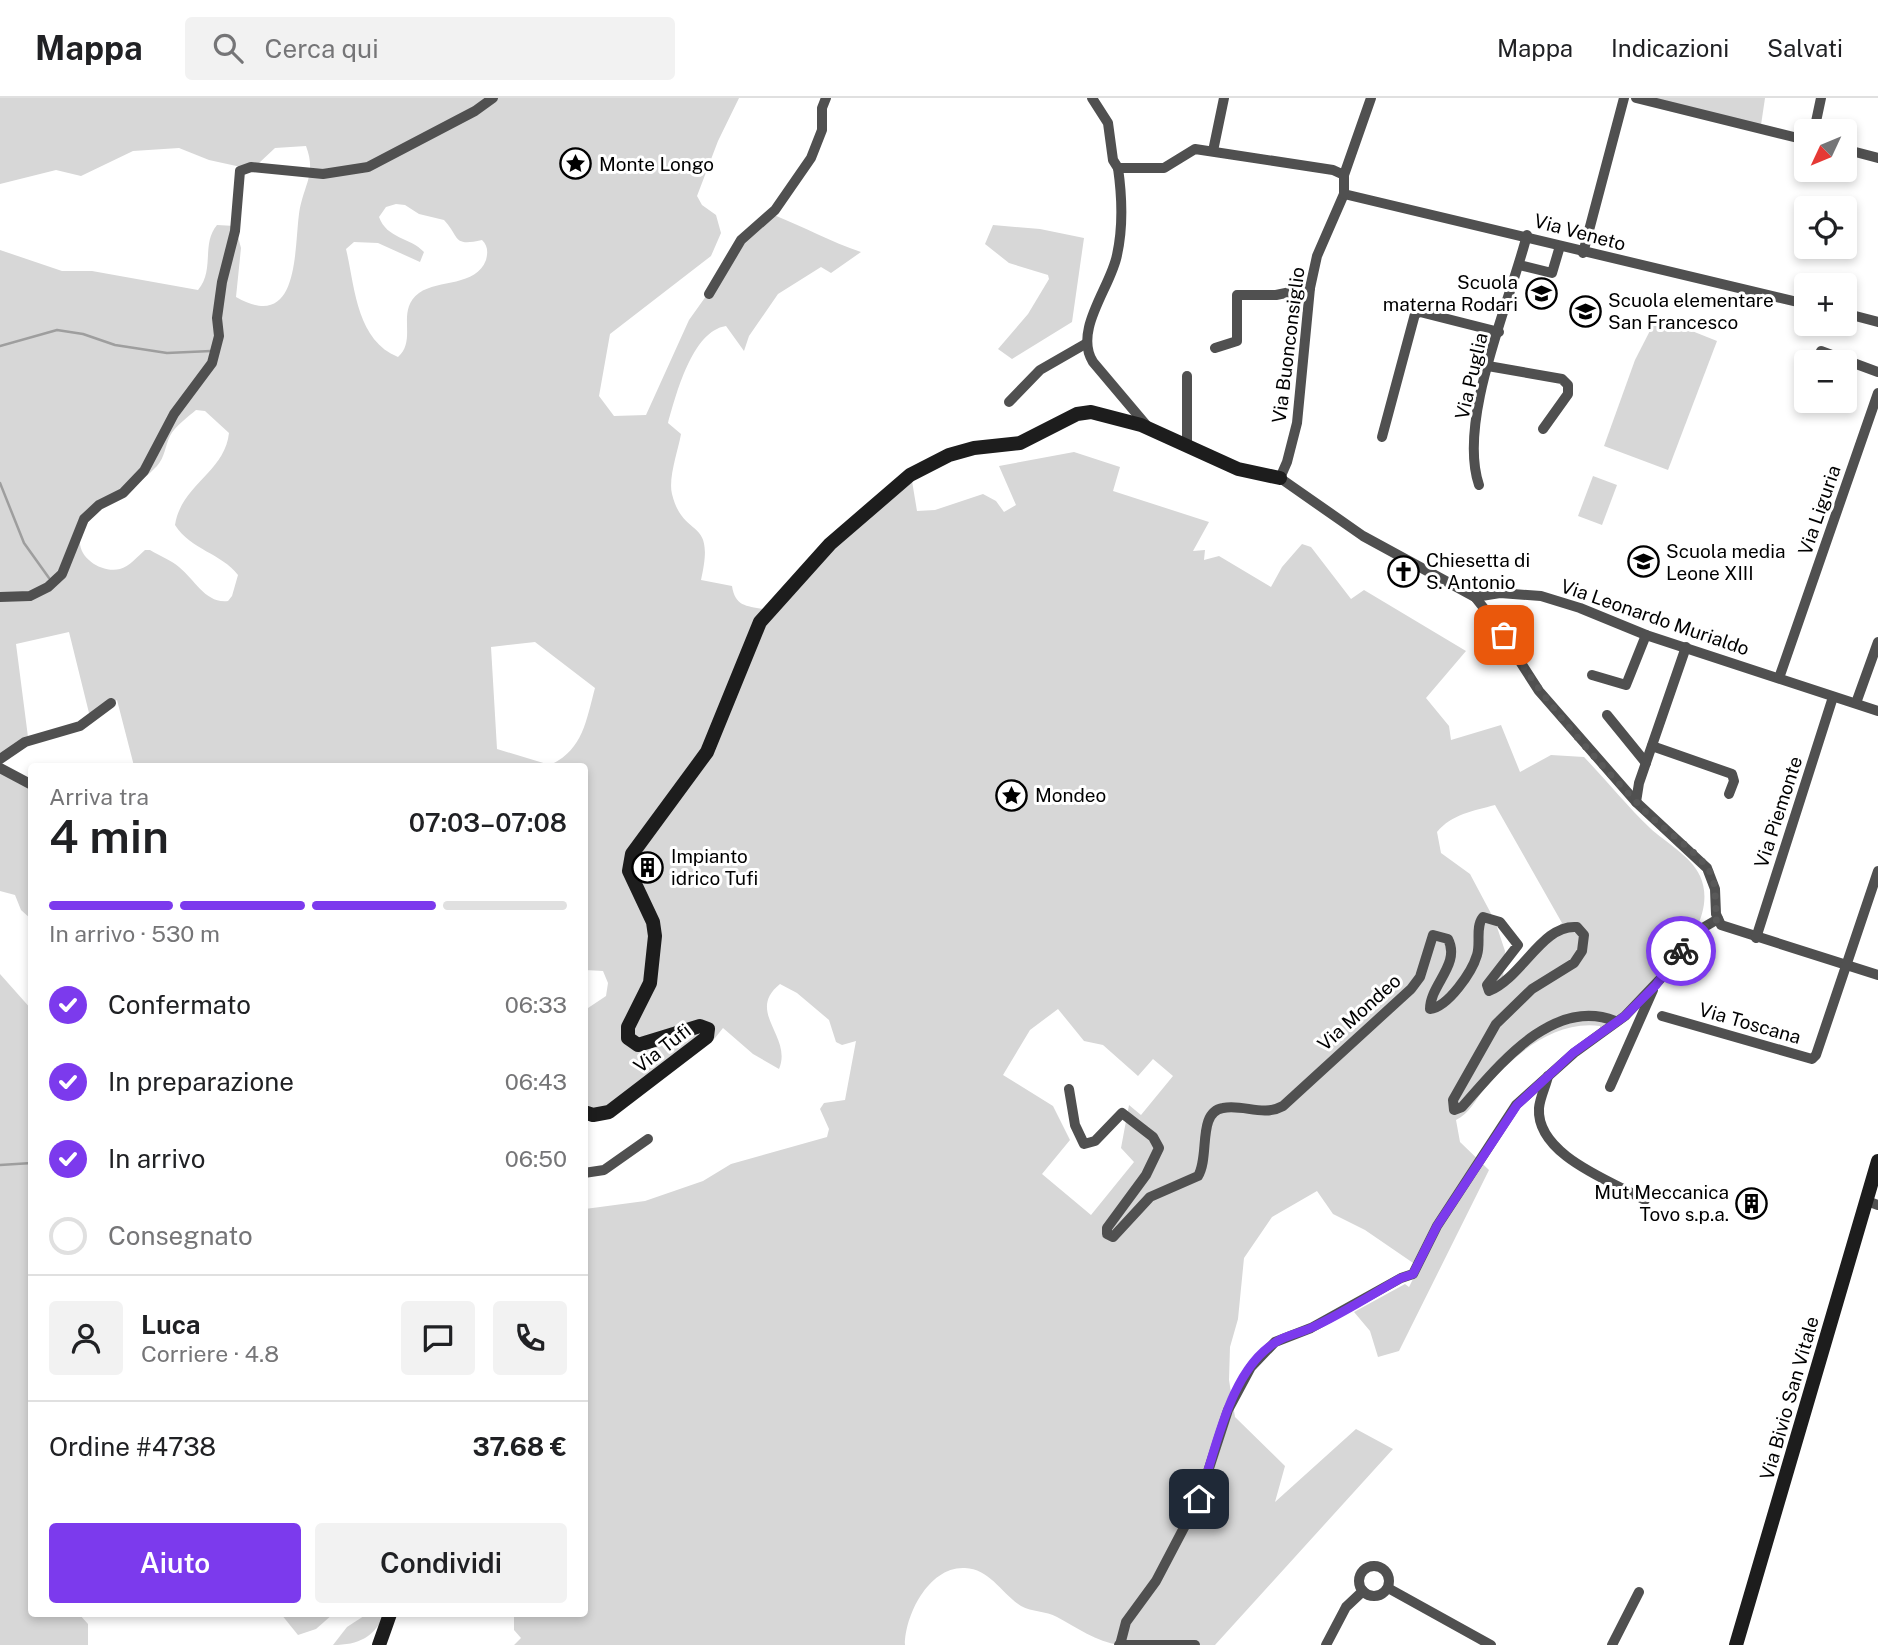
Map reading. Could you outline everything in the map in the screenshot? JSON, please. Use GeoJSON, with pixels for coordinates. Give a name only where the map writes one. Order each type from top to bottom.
{"type":"FeatureCollection","features":[{"type":"Feature","properties":{"kind":"street"},"geometry":{"type":"LineString","coordinates":[[0,597],[30,596],[48,587],[62,574],[83,519],[99,505],[123,493],[144,471],[174,414],[212,363],[219,336],[217,318],[222,282],[235,231],[240,171],[251,167],[323,174],[368,167],[475,111],[493,98]]}},
{"type":"Feature","properties":{"kind":"street"},"geometry":{"type":"LineString","coordinates":[[709,294],[741,240],[780,204],[811,158],[822,130],[822,108],[826,98]]}},
{"type":"Feature","properties":{"kind":"street"},"geometry":{"type":"LineString","coordinates":[[1092,98],[1108,123],[1113,160],[1118,168],[1120,240],[1111,279],[1097,304],[1087,343],[1093,362],[1140,420],[1152,430],[1238,469],[1280,478],[1363,536],[1475,597],[1494,621],[1535,685],[1636,802],[1707,867],[1715,889],[1718,919],[1726,928],[1878,975]]}},
{"type":"Feature","properties":{"kind":"street"},"geometry":{"type":"LineString","coordinates":[[1213,151],[1224,98]]}},
{"type":"Feature","properties":{"kind":"street","name":"Via Buonconsiglio"},"geometry":{"type":"LineString","coordinates":[[1280,478],[1287,463],[1297,423],[1310,288],[1317,256],[1344,194],[1345,175],[1371,98]]}},
{"type":"Feature","properties":{"kind":"street"},"geometry":{"type":"LineString","coordinates":[[1583,253],[1624,98]]}},
{"type":"Feature","properties":{"kind":"street"},"geometry":{"type":"LineString","coordinates":[[1636,98],[1794,137]]}},
{"type":"Feature","properties":{"kind":"street"},"geometry":{"type":"LineString","coordinates":[[1817,119],[1821,98]]}},
{"type":"Feature","properties":{"kind":"street"},"geometry":{"type":"LineString","coordinates":[[1118,168],[1164,168],[1189,151],[1213,151],[1333,170],[1345,175]]}},
{"type":"Feature","properties":{"kind":"street"},"geometry":{"type":"LineString","coordinates":[[1857,152],[1878,158]]}},
{"type":"Feature","properties":{"kind":"street","name":"Via Veneto"},"geometry":{"type":"LineString","coordinates":[[1344,194],[1794,301]]}},
{"type":"Feature","properties":{"kind":"street","name":"Via Puglia"},"geometry":{"type":"LineString","coordinates":[[1479,485],[1475,466],[1477,415],[1488,366],[1527,236]]}},
{"type":"Feature","properties":{"kind":"street"},"geometry":{"type":"LineString","coordinates":[[1519,265],[1552,273],[1560,246]]}},
{"type":"Feature","properties":{"kind":"street"},"geometry":{"type":"LineString","coordinates":[[1215,348],[1237,341],[1237,295],[1276,295],[1310,288]]}},
{"type":"Feature","properties":{"kind":"street"},"geometry":{"type":"LineString","coordinates":[[1382,437],[1415,314],[1420,312],[1499,332]]}},
{"type":"Feature","properties":{"kind":"street"},"geometry":{"type":"LineString","coordinates":[[1857,316],[1878,322]]}},
{"type":"Feature","properties":{"kind":"street"},"geometry":{"type":"LineString","coordinates":[[1009,402],[1040,370],[1087,343]]}},
{"type":"Feature","properties":{"kind":"street"},"geometry":{"type":"LineString","coordinates":[[1857,364],[1878,372]]}},
{"type":"Feature","properties":{"kind":"street"},"geometry":{"type":"LineString","coordinates":[[1488,366],[1562,379],[1568,385],[1568,394],[1543,429]]}},
{"type":"Feature","properties":{"kind":"street"},"geometry":{"type":"LineString","coordinates":[[1187,376],[1187,446]]}},
{"type":"Feature","properties":{"kind":"street","name":"Via Liguria"},"geometry":{"type":"LineString","coordinates":[[1779,678],[1878,393]]}},
{"type":"Feature","properties":{"kind":"street","name":"Via Tufi"},"geometry":{"type":"LineString","coordinates":[[588,1113],[610,1112],[694,1049],[709,1034],[707,1028],[700,1026],[638,1045],[628,1038],[628,1027],[650,983],[653,967],[653,922],[629,871],[632,854],[707,752],[760,622],[830,544],[896,485],[936,459],[974,448],[1020,443],[1077,414],[1099,413],[1152,430]]}},
{"type":"Feature","properties":{"kind":"street","name":"Via Leonardo Murialdo"},"geometry":{"type":"LineString","coordinates":[[1475,597],[1500,593],[1541,596],[1646,635],[1878,711]]}},
{"type":"Feature","properties":{"kind":"street"},"geometry":{"type":"LineString","coordinates":[[1592,675],[1626,685],[1646,635]]}},
{"type":"Feature","properties":{"kind":"street"},"geometry":{"type":"LineString","coordinates":[[1856,703],[1878,642]]}},
{"type":"Feature","properties":{"kind":"street"},"geometry":{"type":"LineString","coordinates":[[1636,802],[1646,763],[1686,647]]}},
{"type":"Feature","properties":{"kind":"street","name":"Via Piemonte"},"geometry":{"type":"LineString","coordinates":[[1756,938],[1833,697]]}},
{"type":"Feature","properties":{"kind":"street"},"geometry":{"type":"LineString","coordinates":[[0,759],[25,742],[80,726],[111,703]]}},
{"type":"Feature","properties":{"kind":"street"},"geometry":{"type":"LineString","coordinates":[[1607,715],[1646,763]]}},
{"type":"Feature","properties":{"kind":"street"},"geometry":{"type":"LineString","coordinates":[[1652,746],[1732,775],[1734,781],[1729,794]]}},
{"type":"Feature","properties":{"kind":"street"},"geometry":{"type":"LineString","coordinates":[[0,768],[28,783]]}},
{"type":"Feature","properties":{"kind":"street"},"geometry":{"type":"LineString","coordinates":[[1847,965],[1878,871]]}},
{"type":"Feature","properties":{"kind":"street","name":"Via Mondeo"},"geometry":{"type":"LineString","coordinates":[[1069,1089],[1075,1125],[1084,1144],[1095,1141],[1122,1113],[1159,1146],[1146,1175],[1107,1228],[1107,1234],[1113,1237],[1150,1197],[1198,1176],[1205,1157],[1207,1121],[1213,1112],[1228,1107],[1265,1112],[1283,1106],[1411,989],[1420,977],[1433,935],[1448,939],[1452,950],[1431,997],[1430,1009],[1438,1007],[1449,996],[1474,962],[1479,941],[1479,924],[1483,917],[1500,922],[1518,946],[1487,985],[1489,991],[1520,971],[1552,932],[1568,926],[1577,927],[1584,935],[1582,951],[1574,963],[1532,989],[1496,1024],[1453,1100],[1454,1110],[1462,1107],[1511,1051],[1534,1036],[1575,1019],[1597,1017],[1615,1021]]}},
{"type":"Feature","properties":{"kind":"street"},"geometry":{"type":"LineString","coordinates":[[1195,1645],[1119,1645],[1126,1622],[1156,1581],[1199,1499],[1228,1409],[1246,1373],[1275,1342],[1311,1328],[1413,1274],[1437,1226],[1517,1105],[1548,1076],[1615,1021],[1625,1016],[1656,985],[1694,933],[1718,919]]}},
{"type":"Feature","properties":{"kind":"street","name":"Via Toscana"},"geometry":{"type":"LineString","coordinates":[[1662,1016],[1812,1059],[1816,1055],[1847,965]]}},
{"type":"Feature","properties":{"kind":"street"},"geometry":{"type":"LineString","coordinates":[[1610,1087],[1656,985]]}},
{"type":"Feature","properties":{"kind":"street"},"geometry":{"type":"LineString","coordinates":[[1548,1076],[1539,1107],[1541,1125],[1550,1142],[1570,1158],[1645,1200]]}},
{"type":"Feature","properties":{"kind":"street"},"geometry":{"type":"LineString","coordinates":[[588,1172],[604,1170],[648,1139]]}},
{"type":"Feature","properties":{"kind":"street","name":"Via Bivio San Vitale"},"geometry":{"type":"LineString","coordinates":[[1736,1645],[1872,1203],[1878,1161]]}},
{"type":"Feature","properties":{"kind":"street"},"geometry":{"type":"LineString","coordinates":[[1363,1591],[1359,1577],[1363,1570],[1371,1566],[1380,1567],[1388,1574],[1388,1588]]}},
{"type":"Feature","properties":{"kind":"street"},"geometry":{"type":"LineString","coordinates":[[1363,1591],[1376,1596],[1388,1588]]}},
{"type":"Feature","properties":{"kind":"street"},"geometry":{"type":"LineString","coordinates":[[1388,1588],[1491,1645]]}},
{"type":"Feature","properties":{"kind":"street"},"geometry":{"type":"LineString","coordinates":[[1326,1645],[1346,1607],[1363,1591]]}},
{"type":"Feature","properties":{"kind":"street"},"geometry":{"type":"LineString","coordinates":[[1612,1645],[1639,1592]]}},
{"type":"Feature","properties":{"kind":"street"},"geometry":{"type":"LineString","coordinates":[[379,1645],[389,1617]]}},
{"type":"Feature","properties":{"kind":"shaded area"},"geometry":{"type":"Polygon","coordinates":[[[0,98],[739,98],[718,141],[697,196],[702,205],[716,215],[721,233],[711,256],[610,334],[599,396],[614,416],[646,415],[689,320],[744,243],[774,215],[861,252],[831,273],[821,267],[778,294],[749,336],[744,351],[726,326],[714,330],[704,339],[687,366],[668,423],[681,434],[671,488],[677,509],[702,536],[705,559],[701,580],[732,586],[739,601],[747,606],[763,609],[820,556],[912,481],[917,511],[935,510],[983,494],[996,501],[1004,512],[1016,505],[999,466],[1074,452],[1120,467],[1113,491],[1209,522],[1193,551],[1205,550],[1204,560],[1219,556],[1271,587],[1282,567],[1302,544],[1311,547],[1351,599],[1364,590],[1466,651],[1426,698],[1449,726],[1451,740],[1501,725],[1520,772],[1551,755],[1584,757],[1650,828],[1696,869],[1704,897],[1700,919],[1689,941],[1655,983],[1600,1031],[1600,1026],[1582,1026],[1566,1029],[1535,1043],[1508,1064],[1465,1114],[1456,1120],[1460,1142],[1489,1170],[1399,1351],[1378,1357],[1370,1331],[1354,1312],[1405,1284],[1409,1287],[1419,1267],[1365,1230],[1333,1214],[1317,1191],[1272,1217],[1244,1258],[1238,1319],[1230,1347],[1229,1380],[1235,1417],[1285,1466],[1275,1502],[1356,1429],[1393,1449],[1215,1645],[1111,1643],[1053,1615],[1021,1606],[989,1577],[974,1569],[965,1568],[940,1575],[922,1594],[909,1620],[905,1645],[514,1645],[521,1638],[514,1630],[514,1617],[588,1617],[588,1209],[645,1201],[703,1181],[731,1164],[827,1137],[829,1129],[820,1109],[824,1103],[845,1100],[856,1041],[842,1045],[836,1042],[829,1020],[797,993],[780,984],[770,994],[767,1004],[780,1046],[782,1057],[779,1069],[753,1054],[723,1028],[715,1038],[634,1100],[588,1115],[588,1008],[606,996],[608,983],[603,971],[588,970],[588,763],[554,763],[570,751],[582,733],[595,688],[535,642],[491,647],[497,749],[543,763],[133,763],[117,700],[90,717],[69,632],[16,644],[28,737],[0,756],[0,250],[62,271],[92,271],[198,290],[206,274],[212,232],[217,225],[235,226],[241,248],[236,297],[257,305],[272,305],[282,297],[289,283],[299,214],[310,165],[306,146],[275,148],[259,163],[241,167],[209,160],[179,148],[133,151],[81,176],[56,170],[0,184],[0,98]],[[405,205],[386,207],[379,217],[387,230],[424,252],[420,262],[378,243],[354,242],[346,249],[355,295],[365,325],[384,349],[398,357],[406,342],[408,308],[412,300],[427,289],[474,275],[486,260],[487,249],[482,240],[466,242],[458,239],[444,220],[419,214],[405,205]],[[196,410],[172,432],[157,466],[138,483],[106,504],[88,522],[82,533],[81,548],[90,561],[112,570],[123,568],[145,550],[150,550],[185,572],[213,599],[228,601],[238,575],[223,561],[189,540],[175,525],[185,499],[220,458],[229,433],[205,411],[196,410]],[[1495,805],[1456,817],[1437,832],[1441,853],[1470,874],[1495,921],[1505,951],[1503,978],[1562,923],[1495,805]],[[1058,1009],[1030,1030],[1003,1075],[1053,1106],[1070,1140],[1042,1174],[1091,1215],[1134,1162],[1121,1148],[1129,1105],[1141,1115],[1173,1076],[1153,1059],[1138,1076],[1103,1045],[1084,1041],[1058,1009]]]}},
{"type":"Feature","properties":{"kind":"shaded area"},"geometry":{"type":"Polygon","coordinates":[[[1642,98],[1765,98],[1761,125],[1642,98]]]}},
{"type":"Feature","properties":{"kind":"shaded area"},"geometry":{"type":"Polygon","coordinates":[[[993,225],[1040,229],[1084,238],[1072,322],[1012,359],[998,349],[1028,314],[1049,279],[1048,275],[1009,263],[985,244],[993,225]]]}},
{"type":"Feature","properties":{"kind":"shaded area"},"geometry":{"type":"Polygon","coordinates":[[[1657,317],[1717,341],[1668,470],[1604,446],[1635,360],[1657,317]]]}},
{"type":"Feature","properties":{"kind":"shaded area"},"geometry":{"type":"Polygon","coordinates":[[[1593,476],[1617,485],[1602,525],[1578,516],[1593,476]]]}},
{"type":"Feature","properties":{"kind":"shaded area"},"geometry":{"type":"Polygon","coordinates":[[[0,762],[28,782],[28,916],[21,910],[15,895],[0,891],[0,762]]]}},
{"type":"Feature","properties":{"kind":"shaded area"},"geometry":{"type":"Polygon","coordinates":[[[0,974],[28,1006],[28,1617],[82,1617],[88,1624],[88,1645],[0,1645],[0,974]]]}},
{"type":"Feature","properties":{"kind":"shaded area"},"geometry":{"type":"Polygon","coordinates":[[[283,1617],[330,1617],[316,1629],[298,1635],[283,1617]]]}},
{"type":"Feature","properties":{"kind":"shaded area"},"geometry":{"type":"Polygon","coordinates":[[[362,1617],[384,1617],[376,1629],[365,1638],[333,1645],[347,1627],[362,1617]]]}},
{"type":"Feature","properties":{"kind":"waterway"},"geometry":{"type":"LineString","coordinates":[[0,346],[57,330],[83,334],[115,345],[167,353],[211,351]]}},
{"type":"Feature","properties":{"kind":"waterway"},"geometry":{"type":"LineString","coordinates":[[0,483],[24,543],[49,578]]}},
{"type":"Feature","properties":{"kind":"waterway"},"geometry":{"type":"LineString","coordinates":[[0,1165],[28,1163]]}},
{"type":"Feature","properties":{"kind":"way so far"},"geometry":{"type":"LineString","coordinates":[[1504,635],[1530,679],[1594,755],[1651,818],[1707,867],[1715,889],[1718,919],[1694,933],[1681,951]]}},
{"type":"Feature","properties":{"kind":"place","name":"Monte Longo"},"geometry":{"type":"Point","coordinates":[576,164]}},
{"type":"Feature","properties":{"kind":"place","name":"Scuola materna Rodari"},"geometry":{"type":"Point","coordinates":[1541,293]}},
{"type":"Feature","properties":{"kind":"place","name":"Scuola elementare San Francesco"},"geometry":{"type":"Point","coordinates":[1585,311]}},
{"type":"Feature","properties":{"kind":"place","name":"Scuola media Leone XIII"},"geometry":{"type":"Point","coordinates":[1643,562]}},
{"type":"Feature","properties":{"kind":"place","name":"Chiesetta di S. Antonio"},"geometry":{"type":"Point","coordinates":[1403,571]}},
{"type":"Feature","properties":{"kind":"place","name":"Mondeo"},"geometry":{"type":"Point","coordinates":[1012,795]}},
{"type":"Feature","properties":{"kind":"place","name":"Impianto idrico Tufi"},"geometry":{"type":"Point","coordinates":[648,867]}},
{"type":"Feature","properties":{"kind":"place","name":"Mut Meccanica Tovo s.p.a."},"geometry":{"type":"Point","coordinates":[1752,1203]}},
{"type":"Feature","properties":{"kind":"route"},"geometry":{"type":"LineString","coordinates":[[1199,1499],[1228,1409],[1246,1373],[1258,1359],[1275,1342],[1311,1328],[1413,1274],[1437,1226],[1517,1105],[1573,1053],[1625,1016],[1656,985],[1681,951]]}}]}
